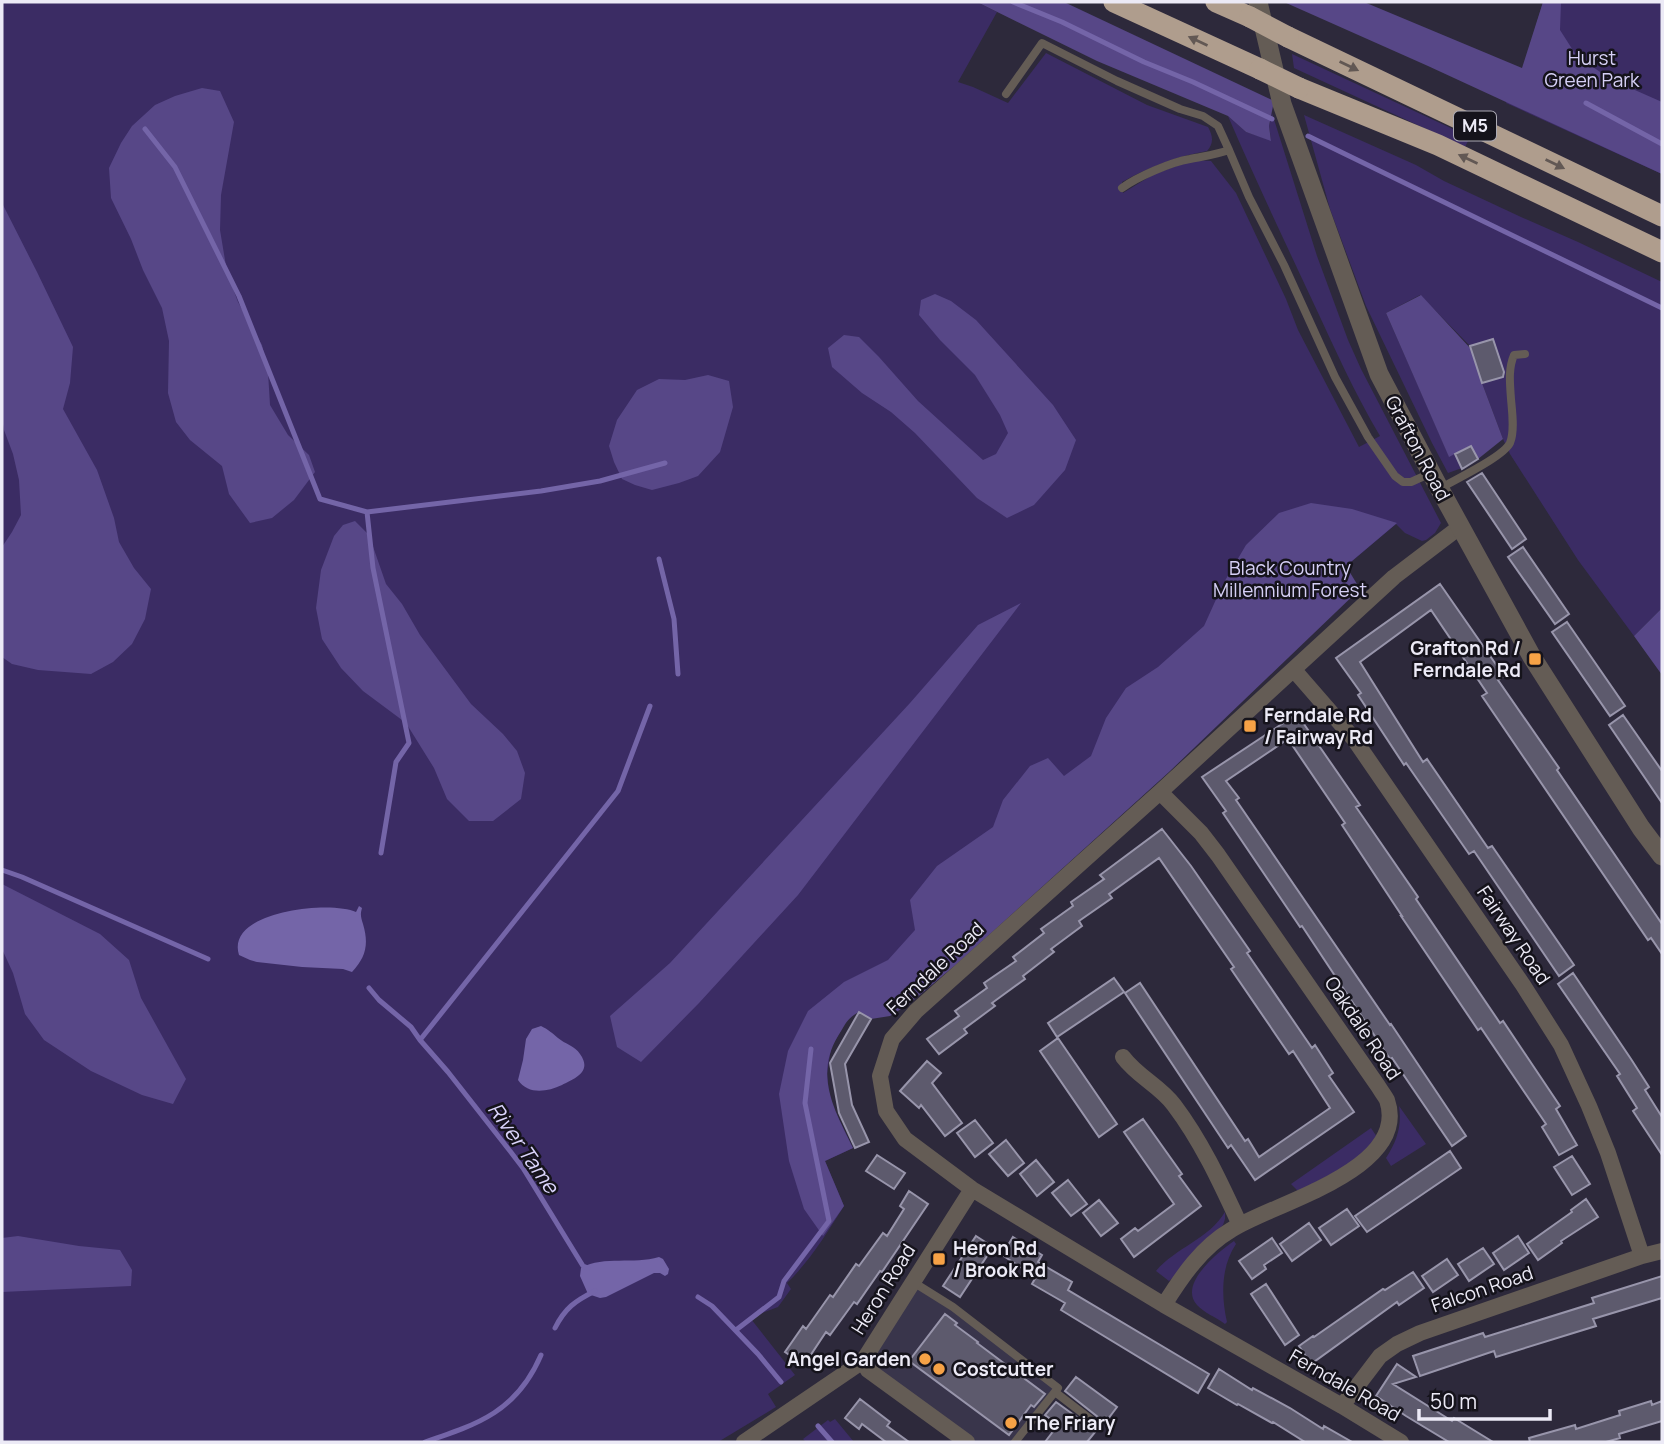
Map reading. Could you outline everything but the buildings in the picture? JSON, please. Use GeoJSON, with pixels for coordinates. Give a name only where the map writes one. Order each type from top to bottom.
{"type":"FeatureCollection","features":[{"type":"Feature","properties":{"kind":"highway","name":"M5"},"geometry":{"type":"LineString","coordinates":[[1114,2],[1298,88],[1438,145],[1662,252]]}},
{"type":"Feature","properties":{"kind":"highway","name":"M5"},"geometry":{"type":"LineString","coordinates":[[1216,2],[1254,10],[1288,37],[1662,216]]}},
{"type":"Feature","properties":{"kind":"street","name":"Grafton Road"},"geometry":{"type":"LineString","coordinates":[[1254,10],[1282,104],[1379,374],[1532,657],[1641,828],[1662,856]]}},
{"type":"Feature","properties":{"kind":"street","name":"Ferndale Road"},"geometry":{"type":"LineString","coordinates":[[1401,1442],[1164,1305],[972,1189],[905,1139],[886,1111],[880,1076],[892,1039],[916,1011],[1394,577],[1461,526]]}},
{"type":"Feature","properties":{"kind":"street","name":"Fairway Road"},"geometry":{"type":"LineString","coordinates":[[1294,670],[1354,739],[1523,985],[1561,1045],[1608,1153],[1642,1256]]}},
{"type":"Feature","properties":{"kind":"street","name":"Oakdale Road"},"geometry":{"type":"LineString","coordinates":[[1160,792],[1201,833],[1218,855],[1387,1100],[1388,1125],[1379,1146],[1362,1164],[1220,1237],[1204,1251],[1164,1305]]}},
{"type":"Feature","properties":{"kind":"street"},"geometry":{"type":"LineString","coordinates":[[1123,1057],[1175,1106],[1211,1164],[1240,1225]]}},
{"type":"Feature","properties":{"kind":"street","name":"Heron Road"},"geometry":{"type":"LineString","coordinates":[[744,1442],[863,1361],[972,1189]]}},
{"type":"Feature","properties":{"kind":"street","name":"Falcon Road"},"geometry":{"type":"LineString","coordinates":[[1342,1406],[1380,1356],[1397,1344],[1420,1333],[1662,1251]]}},
{"type":"Feature","properties":{"kind":"street"},"geometry":{"type":"LineString","coordinates":[[863,1361],[868,1370],[967,1442]]}},
{"type":"Feature","properties":{"kind":"lane"},"geometry":{"type":"LineString","coordinates":[[1006,94],[1042,43],[1117,81],[1180,109],[1203,116],[1218,126],[1330,367],[1368,437],[1403,482],[1435,481],[1480,466],[1505,450],[1512,433],[1510,365],[1514,355],[1525,354]]}},
{"type":"Feature","properties":{"kind":"lane"},"geometry":{"type":"LineString","coordinates":[[1122,188],[1132,180],[1179,161],[1229,150]]}},
{"type":"Feature","properties":{"kind":"lane"},"geometry":{"type":"LineString","coordinates":[[913,1282],[953,1307],[1058,1388],[1015,1442]]}},
{"type":"Feature","properties":{"kind":"lane"},"geometry":{"type":"LineString","coordinates":[[1055,1392],[1098,1425]]}},
{"type":"Feature","properties":{"kind":"shaded area"},"geometry":{"type":"Polygon","coordinates":[[[359,906],[362,908],[366,944],[360,961],[352,972],[257,962],[239,955],[239,940],[248,928],[263,919],[282,912],[325,907],[356,912],[359,906]]]}},
{"type":"Feature","properties":{"kind":"shaded area"},"geometry":{"type":"Polygon","coordinates":[[[541,1026],[575,1049],[584,1066],[580,1074],[572,1080],[538,1091],[527,1088],[518,1080],[526,1039],[532,1029],[541,1026]]]}},
{"type":"Feature","properties":{"kind":"shaded area"},"geometry":{"type":"Polygon","coordinates":[[[659,1257],[669,1269],[668,1274],[665,1276],[654,1273],[606,1297],[588,1294],[580,1276],[581,1268],[590,1264],[659,1257]]]}},
{"type":"Feature","properties":{"kind":"shaded area"},"geometry":{"type":"Polygon","coordinates":[[[913,1282],[1058,1388],[1015,1442],[967,1442],[867,1368],[913,1282]]]}},
{"type":"Feature","properties":{"kind":"green space"},"geometry":{"type":"Polygon","coordinates":[[[2,2],[977,2],[997,12],[958,82],[1008,103],[1046,53],[1147,105],[1208,127],[1212,139],[1207,151],[1174,159],[1122,182],[1123,193],[1154,174],[1194,160],[1211,161],[1236,193],[1298,330],[1359,447],[1380,436],[1337,353],[1228,116],[1246,132],[1271,140],[1269,126],[1272,113],[1317,256],[1348,340],[1441,523],[1435,533],[1422,541],[1405,533],[1396,524],[1325,584],[891,985],[848,1018],[831,1048],[827,1074],[833,1107],[853,1148],[825,1161],[844,1206],[811,1256],[787,1283],[791,1289],[778,1307],[751,1319],[795,1375],[768,1394],[776,1407],[718,1442],[2,1442],[2,2]]]}},
{"type":"Feature","properties":{"kind":"green space"},"geometry":{"type":"Polygon","coordinates":[[[977,2],[1064,2],[1274,101],[1269,126],[1271,141],[1246,132],[1228,116],[1097,61],[977,2]]]}},
{"type":"Feature","properties":{"kind":"green space","name":"Hurst Green Park"},"geometry":{"type":"Polygon","coordinates":[[[1284,2],[1364,2],[1522,68],[1543,2],[1561,2],[1560,30],[1576,55],[1610,79],[1662,102],[1662,174],[1428,66],[1284,2]]]}},
{"type":"Feature","properties":{"kind":"green space","name":"Hurst Green Park"},"geometry":{"type":"Polygon","coordinates":[[[1543,2],[1662,2],[1662,174],[1506,103],[1523,68],[1543,2]]]}},
{"type":"Feature","properties":{"kind":"green space"},"geometry":{"type":"Polygon","coordinates":[[[1292,54],[1470,137],[1465,147],[1294,68],[1292,54]]]}},
{"type":"Feature","properties":{"kind":"green space"},"geometry":{"type":"Polygon","coordinates":[[[202,88],[220,91],[234,122],[221,195],[220,230],[227,272],[238,302],[262,345],[268,372],[270,405],[288,435],[309,455],[315,472],[294,500],[272,518],[250,523],[229,494],[222,466],[190,440],[176,422],[168,393],[169,341],[162,308],[111,198],[109,168],[132,126],[155,105],[202,88]]]}},
{"type":"Feature","properties":{"kind":"green space"},"geometry":{"type":"Polygon","coordinates":[[[1304,115],[1662,282],[1662,608],[1634,636],[1578,560],[1510,454],[1482,383],[1505,376],[1493,340],[1470,346],[1420,295],[1386,313],[1449,456],[1455,454],[1462,468],[1448,473],[1366,306],[1330,209],[1304,115]]]}},
{"type":"Feature","properties":{"kind":"green space"},"geometry":{"type":"Polygon","coordinates":[[[2,203],[73,347],[70,383],[63,409],[97,470],[114,518],[119,542],[134,568],[151,589],[145,619],[132,644],[113,662],[91,674],[38,670],[12,664],[2,657],[2,547],[21,515],[19,480],[2,418],[2,203]]]}},
{"type":"Feature","properties":{"kind":"green space"},"geometry":{"type":"Polygon","coordinates":[[[935,294],[951,301],[976,320],[1053,405],[1076,440],[1065,470],[1034,505],[1007,518],[977,498],[915,433],[891,412],[862,393],[832,367],[828,348],[844,335],[859,337],[918,401],[983,460],[996,454],[1008,433],[1000,415],[975,375],[919,315],[921,300],[935,294]]]}},
{"type":"Feature","properties":{"kind":"green space"},"geometry":{"type":"Polygon","coordinates":[[[1421,295],[1471,349],[1503,439],[1478,459],[1470,446],[1449,457],[1386,313],[1421,295]]]}},
{"type":"Feature","properties":{"kind":"green space"},"geometry":{"type":"Polygon","coordinates":[[[708,375],[729,381],[733,407],[720,452],[698,476],[679,483],[652,490],[622,479],[609,446],[617,420],[637,390],[659,379],[685,380],[708,375]]]}},
{"type":"Feature","properties":{"kind":"green space","name":"Black Country Millennium Forest"},"geometry":{"type":"Polygon","coordinates":[[[1311,503],[1352,509],[1397,523],[1346,566],[1360,589],[1169,772],[958,963],[909,1004],[890,1016],[871,1019],[859,1012],[847,1022],[831,1051],[827,1079],[834,1107],[853,1148],[825,1161],[844,1206],[823,1236],[804,1209],[789,1161],[779,1094],[788,1051],[808,1011],[844,982],[888,960],[915,930],[910,900],[937,866],[993,827],[1003,800],[1030,766],[1048,758],[1064,776],[1091,756],[1106,718],[1126,688],[1158,667],[1204,626],[1223,584],[1246,545],[1279,513],[1311,503]]]}},
{"type":"Feature","properties":{"kind":"green space"},"geometry":{"type":"Polygon","coordinates":[[[355,521],[369,535],[386,584],[402,604],[420,635],[471,704],[517,751],[525,773],[521,799],[493,821],[469,821],[447,799],[434,768],[406,723],[363,691],[341,668],[322,639],[316,608],[321,570],[334,536],[343,525],[355,521]]]}},
{"type":"Feature","properties":{"kind":"green space"},"geometry":{"type":"Polygon","coordinates":[[[1021,603],[798,895],[641,1062],[617,1047],[610,1016],[670,963],[910,703],[978,625],[1021,603]]]}},
{"type":"Feature","properties":{"kind":"green space"},"geometry":{"type":"Polygon","coordinates":[[[1662,608],[1662,675],[1634,636],[1662,608]]]}},
{"type":"Feature","properties":{"kind":"green space"},"geometry":{"type":"Polygon","coordinates":[[[2,884],[100,934],[129,960],[141,998],[186,1079],[173,1104],[142,1095],[91,1071],[44,1040],[25,1014],[13,973],[2,949],[2,884]]]}},
{"type":"Feature","properties":{"kind":"green space"},"geometry":{"type":"Polygon","coordinates":[[[1399,1106],[1426,1144],[1391,1166],[1386,1158],[1398,1133],[1399,1106]]]}},
{"type":"Feature","properties":{"kind":"green space"},"geometry":{"type":"Polygon","coordinates":[[[1371,1128],[1377,1137],[1371,1146],[1352,1161],[1298,1191],[1291,1184],[1371,1128]]]}},
{"type":"Feature","properties":{"kind":"green space"},"geometry":{"type":"Polygon","coordinates":[[[1225,1212],[1223,1225],[1174,1277],[1169,1281],[1156,1271],[1210,1229],[1225,1212]]]}},
{"type":"Feature","properties":{"kind":"green space"},"geometry":{"type":"Polygon","coordinates":[[[18,1236],[120,1250],[132,1270],[131,1286],[2,1292],[2,1238],[18,1236]]]}},
{"type":"Feature","properties":{"kind":"green space"},"geometry":{"type":"Polygon","coordinates":[[[1234,1241],[1236,1244],[1225,1271],[1225,1324],[1203,1310],[1192,1297],[1196,1278],[1202,1269],[1234,1241]]]}},
{"type":"Feature","properties":{"kind":"green space"},"geometry":{"type":"Polygon","coordinates":[[[835,1419],[854,1442],[806,1442],[803,1439],[828,1420],[830,1422],[835,1419]]]}},
{"type":"Feature","properties":{"kind":"waterway"},"geometry":{"type":"LineString","coordinates":[[1013,2],[1272,119]]}},
{"type":"Feature","properties":{"kind":"waterway"},"geometry":{"type":"LineString","coordinates":[[1586,103],[1662,144]]}},
{"type":"Feature","properties":{"kind":"waterway"},"geometry":{"type":"LineString","coordinates":[[145,129],[175,167],[239,296],[320,499],[367,512],[373,568],[409,743],[396,762],[381,853]]}},
{"type":"Feature","properties":{"kind":"waterway"},"geometry":{"type":"LineString","coordinates":[[1308,136],[1662,308]]}},
{"type":"Feature","properties":{"kind":"waterway"},"geometry":{"type":"LineString","coordinates":[[367,512],[541,491],[600,481],[665,463]]}},
{"type":"Feature","properties":{"kind":"waterway"},"geometry":{"type":"LineString","coordinates":[[659,559],[674,619],[678,674]]}},
{"type":"Feature","properties":{"kind":"waterway"},"geometry":{"type":"LineString","coordinates":[[420,1040],[618,791],[650,706]]}},
{"type":"Feature","properties":{"kind":"waterway","name":"River Tame"},"geometry":{"type":"LineString","coordinates":[[2,870],[208,959]]}},
{"type":"Feature","properties":{"kind":"waterway","name":"River Tame"},"geometry":{"type":"LineString","coordinates":[[369,988],[411,1027],[510,1151],[583,1266],[588,1268]]}},
{"type":"Feature","properties":{"kind":"waterway"},"geometry":{"type":"LineString","coordinates":[[736,1330],[779,1297],[784,1281],[829,1221],[805,1103],[811,1049]]}},
{"type":"Feature","properties":{"kind":"waterway"},"geometry":{"type":"LineString","coordinates":[[555,1328],[571,1306],[595,1291]]}},
{"type":"Feature","properties":{"kind":"waterway","name":"River Tame"},"geometry":{"type":"LineString","coordinates":[[698,1297],[712,1306],[781,1382]]}},
{"type":"Feature","properties":{"kind":"waterway"},"geometry":{"type":"LineString","coordinates":[[425,1442],[463,1429],[494,1413],[520,1390],[541,1355]]}},
{"type":"Feature","properties":{"kind":"waterway","name":"River Tame"},"geometry":{"type":"LineString","coordinates":[[818,1426],[832,1442]]}},
{"type":"Feature","properties":{"kind":"place","name":"Grafton Rd / Ferndale Rd"},"geometry":{"type":"Point","coordinates":[1535,659]}},
{"type":"Feature","properties":{"kind":"place","name":"Ferndale Rd / Fairway Rd"},"geometry":{"type":"Point","coordinates":[1250,726]}},
{"type":"Feature","properties":{"kind":"place","name":"Heron Rd / Brook Rd"},"geometry":{"type":"Point","coordinates":[939,1259]}},
{"type":"Feature","properties":{"kind":"place","name":"Angel Garden"},"geometry":{"type":"Point","coordinates":[925,1359]}},
{"type":"Feature","properties":{"kind":"place","name":"Costcutter"},"geometry":{"type":"Point","coordinates":[939,1369]}},
{"type":"Feature","properties":{"kind":"place","name":"The Friary"},"geometry":{"type":"Point","coordinates":[1011,1423]}}]}
